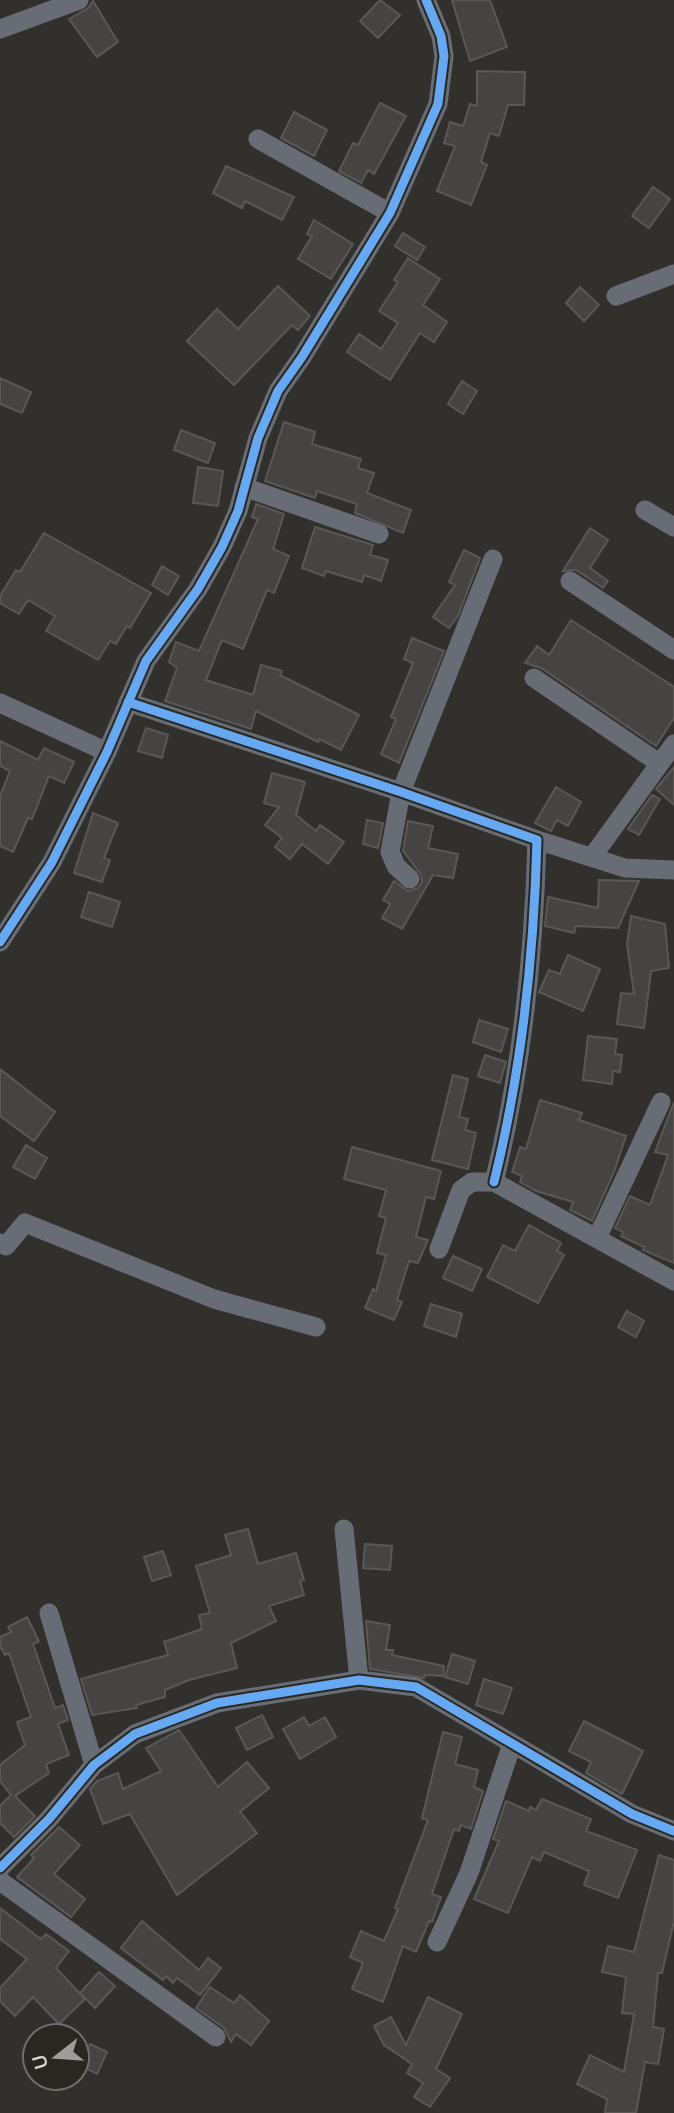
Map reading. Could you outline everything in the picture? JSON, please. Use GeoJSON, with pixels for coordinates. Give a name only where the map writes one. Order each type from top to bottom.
{"type":"FeatureCollection","features":[{"type":"Feature","properties":{"kind":"street"},"geometry":{"type":"LineString","coordinates":[[0,29],[79,0]]}},
{"type":"Feature","properties":{"kind":"street"},"geometry":{"type":"LineString","coordinates":[[0,942],[52,862],[107,752],[146,661],[198,589],[216,558],[237,511],[258,438],[278,391],[302,357],[390,213],[438,104],[444,57],[441,36],[426,0]]}},
{"type":"Feature","properties":{"kind":"street"},"geometry":{"type":"LineString","coordinates":[[258,139],[390,213]]}},
{"type":"Feature","properties":{"kind":"street"},"geometry":{"type":"LineString","coordinates":[[616,296],[674,274]]}},
{"type":"Feature","properties":{"kind":"street"},"geometry":{"type":"LineString","coordinates":[[244,487],[379,534]]}},
{"type":"Feature","properties":{"kind":"street"},"geometry":{"type":"LineString","coordinates":[[645,510],[674,527]]}},
{"type":"Feature","properties":{"kind":"street"},"geometry":{"type":"LineString","coordinates":[[410,879],[396,866],[390,852],[401,792],[494,559]]}},
{"type":"Feature","properties":{"kind":"street"},"geometry":{"type":"LineString","coordinates":[[570,581],[674,650]]}},
{"type":"Feature","properties":{"kind":"street"},"geometry":{"type":"LineString","coordinates":[[534,678],[659,763]]}},
{"type":"Feature","properties":{"kind":"street"},"geometry":{"type":"LineString","coordinates":[[128,702],[592,858],[625,868],[674,870]]}},
{"type":"Feature","properties":{"kind":"street"},"geometry":{"type":"LineString","coordinates":[[0,703],[107,752]]}},
{"type":"Feature","properties":{"kind":"street"},"geometry":{"type":"LineString","coordinates":[[592,858],[674,744]]}},
{"type":"Feature","properties":{"kind":"street"},"geometry":{"type":"LineString","coordinates":[[494,1182],[520,1067],[526,1017],[537,840]]}},
{"type":"Feature","properties":{"kind":"street"},"geometry":{"type":"LineString","coordinates":[[597,1238],[661,1102]]}},
{"type":"Feature","properties":{"kind":"street"},"geometry":{"type":"LineString","coordinates":[[439,1249],[461,1190],[472,1182],[494,1182],[674,1281]]}},
{"type":"Feature","properties":{"kind":"street"},"geometry":{"type":"LineString","coordinates":[[0,1243],[6,1247],[24,1223],[214,1299],[316,1327]]}},
{"type":"Feature","properties":{"kind":"street"},"geometry":{"type":"LineString","coordinates":[[344,1529],[359,1679]]}},
{"type":"Feature","properties":{"kind":"street"},"geometry":{"type":"LineString","coordinates":[[49,1613],[94,1765]]}},
{"type":"Feature","properties":{"kind":"street"},"geometry":{"type":"LineString","coordinates":[[0,1867],[49,1819],[94,1765],[135,1734],[218,1703],[359,1679],[416,1687],[632,1814],[674,1831]]}},
{"type":"Feature","properties":{"kind":"street"},"geometry":{"type":"LineString","coordinates":[[437,1942],[469,1873],[512,1744]]}},
{"type":"Feature","properties":{"kind":"street"},"geometry":{"type":"LineString","coordinates":[[0,1881],[216,2037]]}},
{"type":"Feature","properties":{"kind":"building"},"geometry":{"type":"Polygon","coordinates":[[[380,0],[400,15],[378,38],[360,21],[380,0]]]}},
{"type":"Feature","properties":{"kind":"building"},"geometry":{"type":"Polygon","coordinates":[[[452,0],[490,0],[507,47],[470,61],[452,0]]]}},
{"type":"Feature","properties":{"kind":"building"},"geometry":{"type":"Polygon","coordinates":[[[93,1],[118,42],[97,57],[69,19],[88,8],[93,1]]]}},
{"type":"Feature","properties":{"kind":"building"},"geometry":{"type":"Polygon","coordinates":[[[477,71],[525,72],[524,105],[508,105],[499,136],[490,133],[481,162],[487,165],[471,205],[437,191],[455,146],[444,143],[450,122],[463,126],[470,104],[477,106],[477,71]]]}},
{"type":"Feature","properties":{"kind":"building"},"geometry":{"type":"Polygon","coordinates":[[[380,103],[406,116],[374,174],[368,170],[361,183],[339,171],[353,143],[358,145],[380,103]]]}},
{"type":"Feature","properties":{"kind":"building"},"geometry":{"type":"Polygon","coordinates":[[[294,112],[327,130],[314,156],[281,138],[294,112]]]}},
{"type":"Feature","properties":{"kind":"building"},"geometry":{"type":"Polygon","coordinates":[[[226,166],[294,197],[282,220],[245,201],[242,208],[213,193],[226,166]]]}},
{"type":"Feature","properties":{"kind":"building"},"geometry":{"type":"Polygon","coordinates":[[[653,187],[670,199],[649,228],[632,216],[653,187]]]}},
{"type":"Feature","properties":{"kind":"building"},"geometry":{"type":"Polygon","coordinates":[[[314,220],[353,244],[331,279],[298,259],[312,236],[307,234],[314,220]]]}},
{"type":"Feature","properties":{"kind":"building"},"geometry":{"type":"Polygon","coordinates":[[[403,233],[425,247],[417,260],[395,246],[403,233]]]}},
{"type":"Feature","properties":{"kind":"building"},"geometry":{"type":"Polygon","coordinates":[[[408,258],[440,279],[423,305],[447,322],[434,342],[420,333],[390,380],[347,352],[359,334],[381,349],[398,323],[379,311],[398,282],[394,280],[408,258]]]}},
{"type":"Feature","properties":{"kind":"building"},"geometry":{"type":"Polygon","coordinates":[[[278,286],[310,316],[298,330],[292,325],[234,385],[187,341],[217,309],[238,329],[278,286]]]}},
{"type":"Feature","properties":{"kind":"building"},"geometry":{"type":"Polygon","coordinates":[[[580,287],[599,305],[584,321],[566,303],[580,287]]]}},
{"type":"Feature","properties":{"kind":"building"},"geometry":{"type":"Polygon","coordinates":[[[0,378],[31,392],[22,413],[0,404],[0,378]]]}},
{"type":"Feature","properties":{"kind":"building"},"geometry":{"type":"Polygon","coordinates":[[[462,381],[477,391],[463,414],[448,404],[462,381]]]}},
{"type":"Feature","properties":{"kind":"building"},"geometry":{"type":"Polygon","coordinates":[[[284,422],[315,432],[312,444],[361,459],[358,468],[374,473],[367,493],[411,510],[403,533],[355,513],[357,504],[317,491],[315,498],[265,481],[284,422]]]}},
{"type":"Feature","properties":{"kind":"building"},"geometry":{"type":"Polygon","coordinates":[[[181,430],[215,443],[208,463],[174,450],[181,430]]]}},
{"type":"Feature","properties":{"kind":"building"},"geometry":{"type":"Polygon","coordinates":[[[198,467],[223,471],[218,506],[193,503],[198,467]]]}},
{"type":"Feature","properties":{"kind":"building"},"geometry":{"type":"Polygon","coordinates":[[[256,504],[284,514],[273,549],[289,556],[274,593],[267,590],[243,649],[222,640],[206,680],[253,695],[261,665],[282,671],[280,675],[359,715],[341,750],[319,739],[318,742],[256,711],[251,729],[165,701],[177,668],[169,662],[176,642],[199,651],[258,519],[252,517],[256,504]]]}},
{"type":"Feature","properties":{"kind":"building"},"geometry":{"type":"Polygon","coordinates":[[[315,527],[373,545],[370,555],[388,560],[381,581],[364,575],[362,582],[326,571],[324,576],[302,568],[315,527]]]}},
{"type":"Feature","properties":{"kind":"building"},"geometry":{"type":"Polygon","coordinates":[[[590,528],[608,540],[590,568],[608,581],[603,588],[576,570],[563,571],[590,528]]]}},
{"type":"Feature","properties":{"kind":"building"},"geometry":{"type":"Polygon","coordinates":[[[44,533],[151,593],[130,628],[127,626],[116,644],[110,641],[98,660],[46,631],[55,616],[28,600],[19,614],[0,603],[0,596],[16,570],[20,572],[44,533]]]}},
{"type":"Feature","properties":{"kind":"building"},"geometry":{"type":"Polygon","coordinates":[[[464,550],[480,558],[458,616],[449,628],[433,617],[455,585],[449,582],[464,550]]]}},
{"type":"Feature","properties":{"kind":"building"},"geometry":{"type":"Polygon","coordinates":[[[162,566],[179,576],[168,595],[152,585],[162,566]]]}},
{"type":"Feature","properties":{"kind":"building"},"geometry":{"type":"Polygon","coordinates":[[[571,620],[674,687],[674,718],[656,746],[541,668],[525,663],[537,646],[549,655],[571,620]]]}},
{"type":"Feature","properties":{"kind":"building"},"geometry":{"type":"Polygon","coordinates":[[[412,638],[444,651],[399,763],[381,754],[396,719],[391,717],[413,663],[404,659],[412,638]]]}},
{"type":"Feature","properties":{"kind":"building"},"geometry":{"type":"Polygon","coordinates":[[[146,728],[168,735],[162,758],[138,751],[146,728]]]}},
{"type":"Feature","properties":{"kind":"building"},"geometry":{"type":"Polygon","coordinates":[[[0,741],[38,760],[44,748],[74,762],[64,783],[49,776],[32,819],[28,818],[13,852],[0,846],[0,796],[10,771],[0,766],[0,741]]]}},
{"type":"Feature","properties":{"kind":"building"},"geometry":{"type":"Polygon","coordinates":[[[674,767],[674,805],[656,789],[674,767]]]}},
{"type":"Feature","properties":{"kind":"building"},"geometry":{"type":"Polygon","coordinates":[[[272,773],[305,782],[296,815],[316,831],[320,825],[344,842],[328,864],[302,844],[290,859],[275,847],[282,838],[265,825],[279,807],[264,803],[272,773]]]}},
{"type":"Feature","properties":{"kind":"building"},"geometry":{"type":"Polygon","coordinates":[[[556,787],[581,802],[568,826],[557,820],[551,831],[535,823],[556,787]]]}},
{"type":"Feature","properties":{"kind":"building"},"geometry":{"type":"Polygon","coordinates":[[[652,795],[660,799],[639,835],[628,829],[652,795]]]}},
{"type":"Feature","properties":{"kind":"building"},"geometry":{"type":"Polygon","coordinates":[[[93,813],[118,823],[104,858],[110,860],[102,882],[74,873],[93,813]]]}},
{"type":"Feature","properties":{"kind":"building"},"geometry":{"type":"Polygon","coordinates":[[[367,820],[383,823],[378,848],[363,844],[367,820]]]}},
{"type":"Feature","properties":{"kind":"building"},"geometry":{"type":"Polygon","coordinates":[[[408,821],[433,826],[428,848],[458,854],[453,878],[433,875],[402,929],[382,918],[390,904],[383,900],[394,881],[408,891],[418,888],[422,882],[421,875],[403,851],[408,821]]]}},
{"type":"Feature","properties":{"kind":"building"},"geometry":{"type":"Polygon","coordinates":[[[599,880],[639,881],[618,928],[576,926],[574,933],[545,926],[548,897],[598,908],[599,880]]]}},
{"type":"Feature","properties":{"kind":"building"},"geometry":{"type":"Polygon","coordinates":[[[89,892],[120,902],[112,927],[81,917],[89,892]]]}},
{"type":"Feature","properties":{"kind":"building"},"geometry":{"type":"Polygon","coordinates":[[[631,916],[665,924],[669,968],[651,971],[644,1028],[617,1024],[621,993],[634,994],[627,944],[631,916]]]}},
{"type":"Feature","properties":{"kind":"building"},"geometry":{"type":"Polygon","coordinates":[[[568,955],[600,969],[583,1011],[539,992],[549,970],[560,974],[568,955]]]}},
{"type":"Feature","properties":{"kind":"building"},"geometry":{"type":"Polygon","coordinates":[[[479,1020],[508,1029],[501,1052],[473,1042],[479,1020]]]}},
{"type":"Feature","properties":{"kind":"building"},"geometry":{"type":"Polygon","coordinates":[[[588,1036],[617,1039],[615,1054],[622,1055],[620,1072],[613,1071],[612,1084],[583,1080],[588,1036]]]}},
{"type":"Feature","properties":{"kind":"building"},"geometry":{"type":"Polygon","coordinates":[[[485,1055],[506,1062],[500,1083],[478,1076],[485,1055]]]}},
{"type":"Feature","properties":{"kind":"building"},"geometry":{"type":"Polygon","coordinates":[[[0,1069],[55,1112],[34,1141],[0,1116],[0,1069]]]}},
{"type":"Feature","properties":{"kind":"building"},"geometry":{"type":"Polygon","coordinates":[[[453,1075],[468,1079],[459,1117],[468,1119],[465,1130],[476,1133],[468,1169],[432,1160],[453,1075]]]}},
{"type":"Feature","properties":{"kind":"building"},"geometry":{"type":"Polygon","coordinates":[[[540,1100],[582,1113],[579,1120],[626,1136],[614,1172],[592,1221],[570,1210],[573,1202],[536,1191],[520,1182],[522,1176],[512,1172],[520,1147],[526,1149],[540,1100]]]}},
{"type":"Feature","properties":{"kind":"building"},"geometry":{"type":"Polygon","coordinates":[[[674,1102],[674,1263],[643,1250],[644,1247],[621,1236],[623,1232],[615,1228],[630,1196],[650,1205],[668,1155],[655,1152],[674,1102]]]}},
{"type":"Feature","properties":{"kind":"building"},"geometry":{"type":"Polygon","coordinates":[[[26,1145],[47,1158],[35,1179],[13,1167],[26,1145]]]}},
{"type":"Feature","properties":{"kind":"building"},"geometry":{"type":"Polygon","coordinates":[[[352,1147],[441,1171],[434,1199],[426,1197],[416,1237],[428,1240],[418,1263],[409,1261],[397,1300],[402,1302],[394,1320],[365,1308],[373,1289],[376,1291],[386,1255],[377,1253],[386,1218],[379,1216],[386,1190],[344,1179],[352,1147]]]}},
{"type":"Feature","properties":{"kind":"building"},"geometry":{"type":"Polygon","coordinates":[[[529,1225],[561,1243],[557,1251],[564,1255],[538,1303],[487,1277],[503,1245],[515,1251],[529,1225]]]}},
{"type":"Feature","properties":{"kind":"building"},"geometry":{"type":"Polygon","coordinates":[[[453,1256],[482,1269],[472,1291],[443,1278],[453,1256]]]}},
{"type":"Feature","properties":{"kind":"building"},"geometry":{"type":"Polygon","coordinates":[[[431,1304],[462,1314],[456,1337],[424,1326],[431,1304]]]}},
{"type":"Feature","properties":{"kind":"building"},"geometry":{"type":"Polygon","coordinates":[[[627,1311],[644,1321],[636,1337],[618,1327],[627,1311]]]}},
{"type":"Feature","properties":{"kind":"building"},"geometry":{"type":"Polygon","coordinates":[[[248,1529],[258,1564],[296,1553],[304,1580],[300,1581],[304,1595],[269,1606],[276,1621],[231,1643],[237,1668],[189,1680],[165,1690],[165,1697],[136,1705],[137,1708],[92,1715],[81,1679],[168,1655],[164,1642],[202,1629],[199,1615],[210,1613],[196,1566],[231,1555],[225,1535],[248,1529]]]}},
{"type":"Feature","properties":{"kind":"building"},"geometry":{"type":"Polygon","coordinates":[[[365,1544],[392,1546],[390,1570],[363,1568],[365,1544]]]}},
{"type":"Feature","properties":{"kind":"building"},"geometry":{"type":"Polygon","coordinates":[[[163,1551],[171,1575],[152,1581],[144,1557],[163,1551]]]}},
{"type":"Feature","properties":{"kind":"building"},"geometry":{"type":"Polygon","coordinates":[[[27,1617],[39,1641],[33,1644],[55,1708],[63,1705],[68,1720],[58,1724],[69,1755],[46,1764],[49,1773],[15,1796],[35,1816],[14,1837],[0,1823],[0,1806],[11,1795],[0,1781],[0,1765],[25,1745],[17,1722],[31,1717],[9,1653],[5,1655],[0,1646],[0,1637],[11,1632],[8,1627],[27,1617]]]}},
{"type":"Feature","properties":{"kind":"building"},"geometry":{"type":"Polygon","coordinates":[[[366,1621],[390,1625],[386,1650],[393,1650],[392,1655],[444,1666],[443,1676],[425,1675],[424,1678],[370,1669],[366,1621]]]}},
{"type":"Feature","properties":{"kind":"building"},"geometry":{"type":"Polygon","coordinates":[[[452,1654],[475,1661],[468,1684],[445,1677],[452,1654]]]}},
{"type":"Feature","properties":{"kind":"building"},"geometry":{"type":"Polygon","coordinates":[[[484,1679],[512,1688],[503,1714],[476,1705],[484,1679]]]}},
{"type":"Feature","properties":{"kind":"building"},"geometry":{"type":"Polygon","coordinates":[[[262,1715],[273,1737],[247,1750],[236,1728],[262,1715]]]}},
{"type":"Feature","properties":{"kind":"building"},"geometry":{"type":"Polygon","coordinates":[[[304,1717],[309,1726],[325,1717],[336,1737],[300,1759],[283,1729],[304,1717]]]}},
{"type":"Feature","properties":{"kind":"building"},"geometry":{"type":"Polygon","coordinates":[[[584,1721],[643,1751],[622,1794],[586,1773],[591,1762],[569,1751],[584,1721]]]}},
{"type":"Feature","properties":{"kind":"building"},"geometry":{"type":"Polygon","coordinates":[[[179,1730],[218,1787],[247,1762],[269,1788],[240,1812],[257,1833],[177,1895],[130,1814],[103,1824],[90,1789],[97,1781],[118,1773],[123,1789],[161,1771],[146,1748],[179,1730]]]}},
{"type":"Feature","properties":{"kind":"building"},"geometry":{"type":"Polygon","coordinates":[[[443,1732],[462,1737],[455,1764],[478,1770],[474,1787],[483,1791],[471,1829],[461,1825],[459,1831],[454,1829],[432,1894],[441,1897],[432,1922],[429,1921],[416,1952],[403,1946],[383,2002],[352,1989],[363,1963],[350,1957],[361,1931],[384,1941],[398,1909],[395,1908],[428,1820],[422,1818],[443,1732]]]}},
{"type":"Feature","properties":{"kind":"building"},"geometry":{"type":"Polygon","coordinates":[[[542,1799],[591,1819],[586,1831],[637,1850],[618,1898],[584,1885],[589,1871],[544,1852],[540,1861],[532,1857],[508,1913],[474,1899],[499,1841],[493,1839],[506,1801],[529,1811],[530,1807],[536,1810],[542,1799]]]}},
{"type":"Feature","properties":{"kind":"building"},"geometry":{"type":"Polygon","coordinates":[[[59,1827],[80,1845],[54,1874],[85,1899],[71,1917],[17,1877],[34,1858],[31,1855],[59,1827]]]}},
{"type":"Feature","properties":{"kind":"building"},"geometry":{"type":"Polygon","coordinates":[[[659,1855],[674,1860],[674,1921],[662,1973],[658,1973],[653,2027],[664,2029],[658,2064],[645,2062],[636,2113],[605,2113],[607,2099],[577,2084],[590,2055],[624,2072],[634,2014],[622,2013],[626,1977],[602,1972],[608,1946],[634,1952],[659,1855]]]}},
{"type":"Feature","properties":{"kind":"building"},"geometry":{"type":"Polygon","coordinates":[[[0,1908],[41,1939],[46,1934],[69,1951],[56,1968],[85,1999],[61,2022],[57,2022],[33,1997],[15,2016],[0,2001],[0,1988],[27,1959],[0,1939],[0,1908]]]}},
{"type":"Feature","properties":{"kind":"building"},"geometry":{"type":"Polygon","coordinates":[[[142,1921],[199,1970],[208,1958],[221,1968],[200,1995],[177,1978],[173,1983],[166,1976],[163,1980],[121,1948],[142,1921]]]}},
{"type":"Feature","properties":{"kind":"building"},"geometry":{"type":"Polygon","coordinates":[[[99,1972],[115,1986],[95,2008],[80,1993],[99,1972]]]}},
{"type":"Feature","properties":{"kind":"building"},"geometry":{"type":"Polygon","coordinates":[[[210,1987],[234,2003],[240,1995],[269,2021],[251,2045],[236,2034],[231,2042],[224,2028],[196,2008],[210,1987]]]}},
{"type":"Feature","properties":{"kind":"building"},"geometry":{"type":"Polygon","coordinates":[[[428,1997],[462,2014],[436,2069],[450,2078],[430,2107],[414,2097],[423,2083],[407,2073],[412,2064],[384,2045],[374,2026],[391,2017],[406,2045],[428,1997]]]}},
{"type":"Feature","properties":{"kind":"building"},"geometry":{"type":"Polygon","coordinates":[[[91,2044],[107,2052],[97,2074],[91,2071],[91,2044]]]}},
{"type":"Feature","properties":{"kind":"cycle path"},"geometry":{"type":"LineString","coordinates":[[0,942],[52,862],[107,752],[146,661],[198,589],[222,547],[238,511],[258,438],[278,391],[302,357],[390,213],[438,104],[444,56],[441,36],[426,0]]}},
{"type":"Feature","properties":{"kind":"cycle path"},"geometry":{"type":"LineString","coordinates":[[128,702],[537,840],[525,1012],[512,1097],[494,1182]]}},
{"type":"Feature","properties":{"kind":"cycle path"},"geometry":{"type":"LineString","coordinates":[[0,1868],[49,1819],[94,1765],[135,1734],[217,1703],[359,1680],[416,1687],[632,1814],[674,1831]]}}]}
